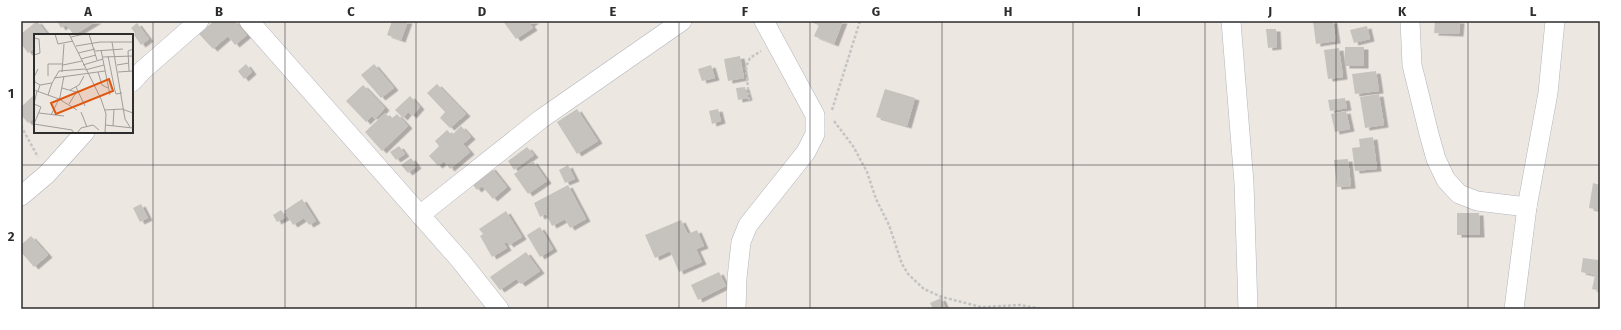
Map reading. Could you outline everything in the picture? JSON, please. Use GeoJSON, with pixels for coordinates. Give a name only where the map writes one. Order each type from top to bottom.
{"type":"FeatureCollection","features":[{"type":"Feature","properties":{"kind":"street"},"geometry":{"type":"LineString","coordinates":[[133,81],[143,70],[199,21]]}},
{"type":"Feature","properties":{"kind":"street"},"geometry":{"type":"LineString","coordinates":[[249,21],[460,260],[499,309]]}},
{"type":"Feature","properties":{"kind":"street"},"geometry":{"type":"LineString","coordinates":[[420,214],[541,119],[682,21]]}},
{"type":"Feature","properties":{"kind":"street"},"geometry":{"type":"LineString","coordinates":[[736,309],[737,278],[741,242],[748,225],[806,152],[815,134],[814,115],[764,21]]}},
{"type":"Feature","properties":{"kind":"street"},"geometry":{"type":"LineString","coordinates":[[1231,21],[1244,183],[1248,309]]}},
{"type":"Feature","properties":{"kind":"street"},"geometry":{"type":"LineString","coordinates":[[1410,21],[1412,65],[1434,153],[1446,180],[1459,194],[1477,201],[1527,206]]}},
{"type":"Feature","properties":{"kind":"street"},"geometry":{"type":"LineString","coordinates":[[1514,309],[1527,206],[1548,93],[1555,21]]}},
{"type":"Feature","properties":{"kind":"street"},"geometry":{"type":"LineString","coordinates":[[21,196],[47,174],[84,133]]}},
{"type":"Feature","properties":{"kind":"path"},"geometry":{"type":"LineString","coordinates":[[860,21],[830,118],[853,146],[867,172],[876,199],[889,225],[902,264],[908,274],[924,289],[942,297],[981,307],[1020,305],[1042,309]]}},
{"type":"Feature","properties":{"kind":"path"},"geometry":{"type":"LineString","coordinates":[[749,100],[746,67],[748,61],[775,42]]}},
{"type":"Feature","properties":{"kind":"path"},"geometry":{"type":"LineString","coordinates":[[21,126],[47,174]]}},
{"type":"Feature","properties":{"kind":"building"},"geometry":{"type":"Polygon","coordinates":[[[37,21],[47,34],[34,34],[34,48],[28,53],[21,44],[21,34],[37,21]]]}},
{"type":"Feature","properties":{"kind":"building"},"geometry":{"type":"Polygon","coordinates":[[[57,21],[97,21],[76,34],[73,34],[66,25],[61,28],[57,21]]]}},
{"type":"Feature","properties":{"kind":"building"},"geometry":{"type":"Polygon","coordinates":[[[214,21],[234,21],[247,35],[235,45],[228,36],[213,49],[199,34],[214,21]]]}},
{"type":"Feature","properties":{"kind":"building"},"geometry":{"type":"Polygon","coordinates":[[[392,21],[408,21],[401,40],[387,35],[392,21]]]}},
{"type":"Feature","properties":{"kind":"building"},"geometry":{"type":"Polygon","coordinates":[[[503,21],[535,21],[530,24],[533,28],[516,39],[503,21]]]}},
{"type":"Feature","properties":{"kind":"building"},"geometry":{"type":"Polygon","coordinates":[[[814,21],[843,21],[834,44],[814,36],[819,25],[813,23],[814,21]]]}},
{"type":"Feature","properties":{"kind":"building"},"geometry":{"type":"Polygon","coordinates":[[[1313,21],[1333,21],[1336,41],[1316,44],[1313,21]]]}},
{"type":"Feature","properties":{"kind":"building"},"geometry":{"type":"Polygon","coordinates":[[[1435,21],[1460,21],[1459,34],[1434,33],[1435,21]]]}},
{"type":"Feature","properties":{"kind":"building"},"geometry":{"type":"Polygon","coordinates":[[[137,23],[149,39],[141,45],[131,28],[137,23]]]}},
{"type":"Feature","properties":{"kind":"building"},"geometry":{"type":"Polygon","coordinates":[[[1367,26],[1370,39],[1354,43],[1350,30],[1367,26]]]}},
{"type":"Feature","properties":{"kind":"building"},"geometry":{"type":"Polygon","coordinates":[[[1266,29],[1276,29],[1277,47],[1268,48],[1266,29]]]}},
{"type":"Feature","properties":{"kind":"building"},"geometry":{"type":"Polygon","coordinates":[[[1345,47],[1364,47],[1364,66],[1345,66],[1345,47]]]}},
{"type":"Feature","properties":{"kind":"building"},"geometry":{"type":"Polygon","coordinates":[[[1339,48],[1343,77],[1328,79],[1324,50],[1339,48]]]}},
{"type":"Feature","properties":{"kind":"building"},"geometry":{"type":"Polygon","coordinates":[[[740,56],[744,78],[728,81],[724,59],[740,56]]]}},
{"type":"Feature","properties":{"kind":"building"},"geometry":{"type":"Polygon","coordinates":[[[246,64],[252,72],[244,79],[238,71],[246,64]]]}},
{"type":"Feature","properties":{"kind":"building"},"geometry":{"type":"Polygon","coordinates":[[[374,64],[394,88],[381,98],[361,75],[374,64]]]}},
{"type":"Feature","properties":{"kind":"building"},"geometry":{"type":"Polygon","coordinates":[[[711,65],[715,78],[702,81],[698,69],[711,65]]]}},
{"type":"Feature","properties":{"kind":"building"},"geometry":{"type":"Polygon","coordinates":[[[1376,71],[1379,91],[1355,94],[1352,74],[1376,71]]]}},
{"type":"Feature","properties":{"kind":"building"},"geometry":{"type":"Polygon","coordinates":[[[437,84],[466,114],[450,128],[440,118],[445,112],[427,93],[437,84]]]}},
{"type":"Feature","properties":{"kind":"building"},"geometry":{"type":"Polygon","coordinates":[[[363,85],[385,108],[375,119],[372,116],[366,122],[346,101],[363,85]]]}},
{"type":"Feature","properties":{"kind":"building"},"geometry":{"type":"Polygon","coordinates":[[[745,87],[748,98],[738,100],[736,88],[745,87]]]}},
{"type":"Feature","properties":{"kind":"building"},"geometry":{"type":"Polygon","coordinates":[[[885,89],[915,98],[907,126],[876,117],[885,89]]]}},
{"type":"Feature","properties":{"kind":"building"},"geometry":{"type":"Polygon","coordinates":[[[1379,94],[1384,125],[1365,128],[1360,97],[1379,94]]]}},
{"type":"Feature","properties":{"kind":"building"},"geometry":{"type":"Polygon","coordinates":[[[34,95],[34,118],[28,123],[21,115],[21,107],[34,95]]]}},
{"type":"Feature","properties":{"kind":"building"},"geometry":{"type":"Polygon","coordinates":[[[410,96],[420,107],[412,116],[408,112],[403,118],[395,110],[410,96]]]}},
{"type":"Feature","properties":{"kind":"building"},"geometry":{"type":"Polygon","coordinates":[[[1345,98],[1347,108],[1330,111],[1328,100],[1345,98]]]}},
{"type":"Feature","properties":{"kind":"building"},"geometry":{"type":"Polygon","coordinates":[[[577,109],[598,141],[577,154],[557,122],[577,109]]]}},
{"type":"Feature","properties":{"kind":"building"},"geometry":{"type":"Polygon","coordinates":[[[718,109],[721,121],[712,124],[709,111],[718,109]]]}},
{"type":"Feature","properties":{"kind":"building"},"geometry":{"type":"Polygon","coordinates":[[[1346,111],[1350,129],[1335,132],[1331,114],[1346,111]]]}},
{"type":"Feature","properties":{"kind":"building"},"geometry":{"type":"Polygon","coordinates":[[[385,113],[391,119],[397,114],[408,126],[382,151],[365,132],[385,113]]]}},
{"type":"Feature","properties":{"kind":"building"},"geometry":{"type":"Polygon","coordinates":[[[461,126],[471,137],[463,144],[470,152],[450,169],[444,161],[438,166],[429,156],[439,146],[435,141],[447,130],[452,135],[461,126]]]}},
{"type":"Feature","properties":{"kind":"building"},"geometry":{"type":"Polygon","coordinates":[[[1373,137],[1377,169],[1355,171],[1352,148],[1360,147],[1359,139],[1373,137]]]}},
{"type":"Feature","properties":{"kind":"building"},"geometry":{"type":"Polygon","coordinates":[[[399,146],[405,154],[396,160],[390,152],[399,146]]]}},
{"type":"Feature","properties":{"kind":"building"},"geometry":{"type":"Polygon","coordinates":[[[527,147],[534,155],[514,170],[508,161],[527,147]]]}},
{"type":"Feature","properties":{"kind":"building"},"geometry":{"type":"Polygon","coordinates":[[[411,158],[417,166],[408,173],[401,165],[411,158]]]}},
{"type":"Feature","properties":{"kind":"building"},"geometry":{"type":"Polygon","coordinates":[[[1348,159],[1351,186],[1337,187],[1334,160],[1348,159]]]}},
{"type":"Feature","properties":{"kind":"building"},"geometry":{"type":"Polygon","coordinates":[[[533,161],[547,181],[528,194],[514,174],[533,161]]]}},
{"type":"Feature","properties":{"kind":"building"},"geometry":{"type":"Polygon","coordinates":[[[568,165],[575,179],[565,183],[559,170],[568,165]]]}},
{"type":"Feature","properties":{"kind":"building"},"geometry":{"type":"Polygon","coordinates":[[[491,167],[507,187],[493,199],[482,186],[477,190],[473,185],[491,167]]]}},
{"type":"Feature","properties":{"kind":"building"},"geometry":{"type":"Polygon","coordinates":[[[1593,183],[1600,185],[1600,210],[1589,208],[1593,183]]]}},
{"type":"Feature","properties":{"kind":"building"},"geometry":{"type":"Polygon","coordinates":[[[568,185],[586,219],[570,228],[565,219],[552,226],[546,214],[540,217],[534,203],[568,185]]]}},
{"type":"Feature","properties":{"kind":"building"},"geometry":{"type":"Polygon","coordinates":[[[302,199],[316,221],[309,225],[304,218],[293,225],[284,211],[302,199]]]}},
{"type":"Feature","properties":{"kind":"building"},"geometry":{"type":"Polygon","coordinates":[[[141,204],[148,218],[140,222],[133,208],[141,204]]]}},
{"type":"Feature","properties":{"kind":"building"},"geometry":{"type":"Polygon","coordinates":[[[281,210],[286,217],[277,222],[273,215],[281,210]]]}},
{"type":"Feature","properties":{"kind":"building"},"geometry":{"type":"Polygon","coordinates":[[[506,211],[522,237],[509,245],[507,242],[504,243],[507,248],[492,257],[480,236],[483,234],[479,229],[506,211]]]}},
{"type":"Feature","properties":{"kind":"building"},"geometry":{"type":"Polygon","coordinates":[[[1457,213],[1479,213],[1480,235],[1457,235],[1457,213]]]}},
{"type":"Feature","properties":{"kind":"building"},"geometry":{"type":"Polygon","coordinates":[[[681,220],[688,234],[697,230],[704,246],[696,249],[702,262],[679,272],[670,251],[655,258],[645,235],[681,220]]]}},
{"type":"Feature","properties":{"kind":"building"},"geometry":{"type":"Polygon","coordinates":[[[540,227],[553,249],[540,257],[527,235],[540,227]]]}},
{"type":"Feature","properties":{"kind":"building"},"geometry":{"type":"Polygon","coordinates":[[[31,236],[48,255],[34,267],[21,252],[21,245],[31,236]]]}},
{"type":"Feature","properties":{"kind":"building"},"geometry":{"type":"Polygon","coordinates":[[[526,252],[540,271],[521,284],[516,279],[500,290],[490,277],[526,252]]]}},
{"type":"Feature","properties":{"kind":"building"},"geometry":{"type":"Polygon","coordinates":[[[1599,255],[1600,291],[1592,289],[1595,275],[1581,272],[1583,258],[1598,260],[1599,255]]]}},
{"type":"Feature","properties":{"kind":"building"},"geometry":{"type":"Polygon","coordinates":[[[719,272],[726,286],[698,300],[691,285],[719,272]]]}},
{"type":"Feature","properties":{"kind":"building"},"geometry":{"type":"Polygon","coordinates":[[[941,298],[946,309],[933,309],[930,303],[941,298]]]}}]}
